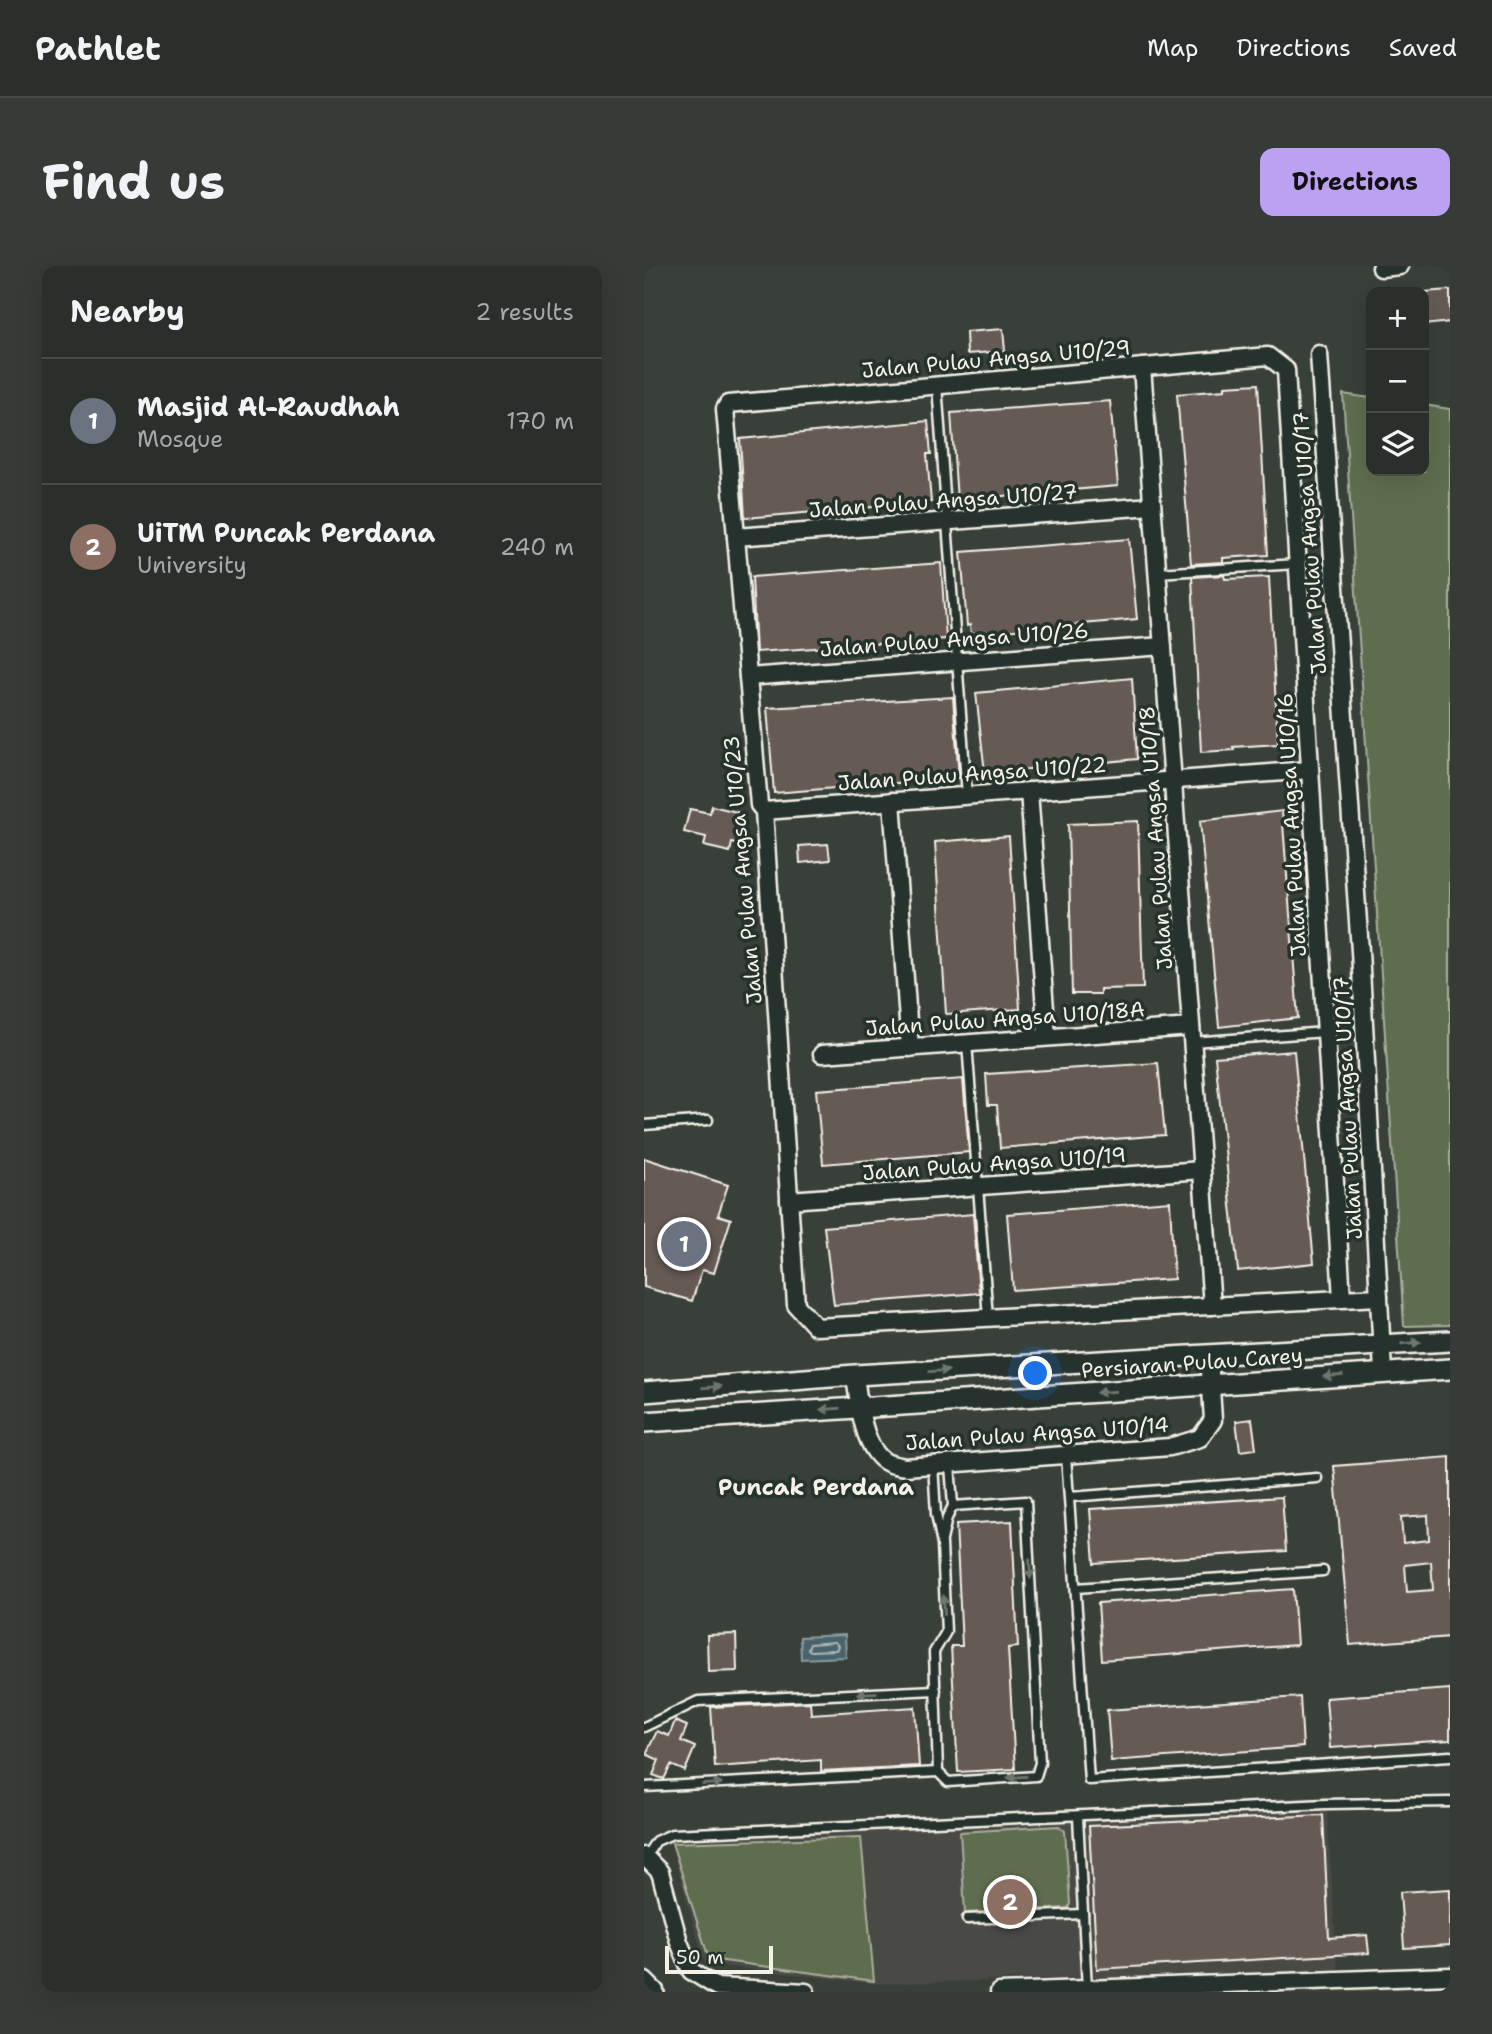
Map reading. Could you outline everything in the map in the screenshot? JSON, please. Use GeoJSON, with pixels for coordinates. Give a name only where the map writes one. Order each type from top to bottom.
{"type":"FeatureCollection","features":[{"type":"Feature","properties":{"kind":"street"},"geometry":{"type":"LineString","coordinates":[[1381,268],[1400,266]]}},
{"type":"Feature","properties":{"kind":"street","name":"Jalan Pulau Angsa U10/17"},"geometry":{"type":"LineString","coordinates":[[1319,354],[1360,951],[1383,1372]]}},
{"type":"Feature","properties":{"kind":"street","name":"Jalan Pulau Angsa U10/29"},"geometry":{"type":"LineString","coordinates":[[729,404],[1268,356]]}},
{"type":"Feature","properties":{"kind":"street","name":"Jalan Pulau Angsa U10/16"},"geometry":{"type":"LineString","coordinates":[[1268,356],[1286,370],[1342,1299]]}},
{"type":"Feature","properties":{"kind":"street","name":"Jalan Pulau Angsa U10/18"},"geometry":{"type":"LineString","coordinates":[[1142,366],[1212,1306]]}},
{"type":"Feature","properties":{"kind":"street","name":"Jalan Pulau Angsa U10/23"},"geometry":{"type":"LineString","coordinates":[[729,404],[725,409],[759,805],[764,811],[796,1305],[816,1326],[988,1318]]}},
{"type":"Feature","properties":{"kind":"street","name":"Jalan Pulau Angsa U10/27"},"geometry":{"type":"LineString","coordinates":[[736,537],[1152,506]]}},
{"type":"Feature","properties":{"kind":"street","name":"Jalan Pulau Angsa U10/26"},"geometry":{"type":"LineString","coordinates":[[748,677],[1163,646]]}},
{"type":"Feature","properties":{"kind":"street","name":"Jalan Pulau Angsa U10/22"},"geometry":{"type":"LineString","coordinates":[[764,811],[1310,770]]}},
{"type":"Feature","properties":{"kind":"street"},"geometry":{"type":"LineString","coordinates":[[1029,791],[1047,1037]]}},
{"type":"Feature","properties":{"kind":"street"},"geometry":{"type":"LineString","coordinates":[[892,801],[910,1048]]}},
{"type":"Feature","properties":{"kind":"street","name":"Jalan Pulau Angsa U10/18A"},"geometry":{"type":"LineString","coordinates":[[822,1054],[1047,1037],[1192,1034]]}},
{"type":"Feature","properties":{"kind":"street","name":"Jalan Pulau Angsa U10/19"},"geometry":{"type":"LineString","coordinates":[[789,1200],[1202,1170]]}},
{"type":"Feature","properties":{"kind":"street"},"geometry":{"type":"LineString","coordinates":[[988,1318],[1380,1297]]}},
{"type":"Feature","properties":{"kind":"street","name":"Persiaran Pulau Carey"},"geometry":{"type":"LineString","coordinates":[[644,1392],[855,1375],[1450,1341]]}},
{"type":"Feature","properties":{"kind":"street","name":"Jalan Pulau Angsa U10/14"},"geometry":{"type":"LineString","coordinates":[[855,1375],[859,1407],[871,1446],[886,1463],[905,1467],[1170,1447],[1200,1438],[1213,1420],[1209,1356]]}},
{"type":"Feature","properties":{"kind":"street","name":"Persiaran Pulau Carey"},"geometry":{"type":"LineString","coordinates":[[644,1422],[1450,1368]]}},
{"type":"Feature","properties":{"kind":"street"},"geometry":{"type":"LineString","coordinates":[[645,1856],[660,1872],[679,1942],[691,1971],[717,1987],[806,1992]]}},
{"type":"Feature","properties":{"kind":"street"},"geometry":{"type":"LineString","coordinates":[[999,1992],[1450,1976]]}},
{"type":"Feature","properties":{"kind":"street"},"geometry":{"type":"LineString","coordinates":[[644,1982],[654,1992]]}},
{"type":"Feature","properties":{"kind":"lane"},"geometry":{"type":"LineString","coordinates":[[937,385],[967,796]]}},
{"type":"Feature","properties":{"kind":"lane"},"geometry":{"type":"LineString","coordinates":[[1158,573],[1297,564]]}},
{"type":"Feature","properties":{"kind":"lane"},"geometry":{"type":"LineString","coordinates":[[1192,1034],[1325,1032]]}},
{"type":"Feature","properties":{"kind":"lane"},"geometry":{"type":"LineString","coordinates":[[968,1043],[988,1318]]}},
{"type":"Feature","properties":{"kind":"lane"},"geometry":{"type":"LineString","coordinates":[[644,1125],[708,1120]]}},
{"type":"Feature","properties":{"kind":"lane"},"geometry":{"type":"LineString","coordinates":[[1066,1456],[1089,1780],[1450,1756]]}},
{"type":"Feature","properties":{"kind":"lane"},"geometry":{"type":"LineString","coordinates":[[942,1544],[947,1518],[953,1506],[950,1464]]}},
{"type":"Feature","properties":{"kind":"lane"},"geometry":{"type":"LineString","coordinates":[[933,1465],[936,1514],[942,1544],[946,1632],[934,1652],[939,1772],[948,1782],[1036,1776],[1040,1763],[1026,1501],[953,1506]]}},
{"type":"Feature","properties":{"kind":"lane"},"geometry":{"type":"LineString","coordinates":[[1070,1497],[1317,1478]]}},
{"type":"Feature","properties":{"kind":"lane"},"geometry":{"type":"LineString","coordinates":[[1076,1588],[1323,1571]]}},
{"type":"Feature","properties":{"kind":"lane"},"geometry":{"type":"LineString","coordinates":[[644,1727],[698,1701],[936,1690]]}},
{"type":"Feature","properties":{"kind":"lane"},"geometry":{"type":"LineString","coordinates":[[644,1787],[939,1772]]}},
{"type":"Feature","properties":{"kind":"lane"},"geometry":{"type":"LineString","coordinates":[[645,1856],[656,1841],[672,1834],[1326,1804],[1450,1802]]}},
{"type":"Feature","properties":{"kind":"lane"},"geometry":{"type":"LineString","coordinates":[[1078,1816],[1087,1989]]}},
{"type":"Feature","properties":{"kind":"lane"},"geometry":{"type":"LineString","coordinates":[[967,1919],[1083,1914]]}},
{"type":"Feature","properties":{"kind":"shaded area"},"geometry":{"type":"Polygon","coordinates":[[[1326,1796],[1339,1989],[1099,1992],[1098,1977],[877,1984],[705,1964],[669,1839],[1055,1822],[1055,1810],[1326,1796]]]}},
{"type":"Feature","properties":{"kind":"green space"},"geometry":{"type":"Polygon","coordinates":[[[1343,394],[1366,397],[1366,476],[1429,476],[1429,406],[1450,409],[1450,1325],[1404,1326],[1343,394]]]}},
{"type":"Feature","properties":{"kind":"green space"},"geometry":{"type":"Polygon","coordinates":[[[1059,1826],[1065,1831],[1070,1904],[1068,1908],[965,1913],[960,1832],[1059,1826]]]}},
{"type":"Feature","properties":{"kind":"green space"},"geometry":{"type":"Polygon","coordinates":[[[861,1837],[874,1981],[709,1959],[672,1843],[861,1837]]]}},
{"type":"Feature","properties":{"kind":"water"},"geometry":{"type":"Polygon","coordinates":[[[845,1635],[846,1657],[801,1659],[800,1637],[845,1635]]]}},
{"type":"Feature","properties":{"kind":"building"},"geometry":{"type":"Polygon","coordinates":[[[1450,290],[1450,322],[1429,324],[1429,292],[1450,290]]]}},
{"type":"Feature","properties":{"kind":"building"},"geometry":{"type":"Polygon","coordinates":[[[1003,329],[1005,351],[967,354],[966,332],[1003,329]]]}},
{"type":"Feature","properties":{"kind":"building"},"geometry":{"type":"Polygon","coordinates":[[[1258,384],[1268,555],[1223,558],[1223,562],[1191,564],[1177,394],[1258,384]]]}},
{"type":"Feature","properties":{"kind":"building"},"geometry":{"type":"Polygon","coordinates":[[[1110,401],[1118,486],[957,500],[951,413],[1110,401]]]}},
{"type":"Feature","properties":{"kind":"building"},"geometry":{"type":"Polygon","coordinates":[[[928,421],[931,454],[927,454],[931,502],[745,518],[740,439],[928,421]]]}},
{"type":"Feature","properties":{"kind":"building"},"geometry":{"type":"Polygon","coordinates":[[[1129,539],[1137,619],[971,634],[970,625],[967,626],[961,552],[1129,539]]]}},
{"type":"Feature","properties":{"kind":"building"},"geometry":{"type":"Polygon","coordinates":[[[941,563],[946,639],[756,652],[752,577],[941,563]]]}},
{"type":"Feature","properties":{"kind":"building"},"geometry":{"type":"Polygon","coordinates":[[[1224,575],[1225,579],[1269,577],[1278,744],[1201,752],[1192,577],[1224,575]]]}},
{"type":"Feature","properties":{"kind":"building"},"geometry":{"type":"Polygon","coordinates":[[[1132,678],[1137,759],[985,773],[976,693],[1132,678]]]}},
{"type":"Feature","properties":{"kind":"building"},"geometry":{"type":"Polygon","coordinates":[[[953,697],[959,778],[774,793],[767,708],[953,697]]]}},
{"type":"Feature","properties":{"kind":"building"},"geometry":{"type":"Polygon","coordinates":[[[712,806],[737,812],[735,821],[745,823],[740,845],[732,843],[730,852],[704,846],[706,837],[684,832],[690,809],[710,813],[712,806]]]}},
{"type":"Feature","properties":{"kind":"building"},"geometry":{"type":"Polygon","coordinates":[[[1282,811],[1298,1018],[1219,1027],[1200,821],[1282,811]]]}},
{"type":"Feature","properties":{"kind":"building"},"geometry":{"type":"Polygon","coordinates":[[[1138,821],[1143,988],[1100,989],[1100,994],[1072,994],[1068,824],[1138,821]]]}},
{"type":"Feature","properties":{"kind":"building"},"geometry":{"type":"Polygon","coordinates":[[[1009,836],[1020,1009],[946,1014],[935,842],[1009,836]]]}},
{"type":"Feature","properties":{"kind":"building"},"geometry":{"type":"Polygon","coordinates":[[[828,844],[830,860],[800,863],[799,846],[828,844]]]}},
{"type":"Feature","properties":{"kind":"building"},"geometry":{"type":"Polygon","coordinates":[[[1294,1051],[1314,1263],[1238,1271],[1215,1057],[1294,1051]]]}},
{"type":"Feature","properties":{"kind":"building"},"geometry":{"type":"Polygon","coordinates":[[[1158,1063],[1165,1135],[1000,1148],[997,1105],[988,1105],[986,1074],[1158,1063]]]}},
{"type":"Feature","properties":{"kind":"building"},"geometry":{"type":"Polygon","coordinates":[[[963,1079],[969,1152],[823,1164],[816,1090],[963,1079]]]}},
{"type":"Feature","properties":{"kind":"building"},"geometry":{"type":"Polygon","coordinates":[[[644,1158],[728,1185],[718,1215],[731,1219],[714,1273],[702,1270],[692,1301],[644,1287],[644,1158]]]}},
{"type":"Feature","properties":{"kind":"building"},"geometry":{"type":"Polygon","coordinates":[[[1170,1201],[1174,1279],[1013,1290],[1007,1214],[1170,1201]]]}},
{"type":"Feature","properties":{"kind":"building"},"geometry":{"type":"Polygon","coordinates":[[[973,1214],[979,1293],[834,1305],[824,1227],[973,1214]]]}},
{"type":"Feature","properties":{"kind":"building"},"geometry":{"type":"Polygon","coordinates":[[[1252,1419],[1256,1449],[1240,1451],[1236,1421],[1252,1419]]]}},
{"type":"Feature","properties":{"kind":"building"},"geometry":{"type":"Polygon","coordinates":[[[1450,1457],[1450,1637],[1350,1645],[1334,1466],[1450,1457]],[[1428,1515],[1401,1517],[1403,1543],[1429,1540],[1428,1515]],[[1431,1562],[1405,1565],[1407,1592],[1433,1590],[1431,1562]]]}},
{"type":"Feature","properties":{"kind":"building"},"geometry":{"type":"Polygon","coordinates":[[[1282,1497],[1286,1551],[1094,1563],[1090,1509],[1282,1497]]]}},
{"type":"Feature","properties":{"kind":"building"},"geometry":{"type":"Polygon","coordinates":[[[1012,1521],[1018,1647],[1008,1648],[1015,1769],[958,1772],[951,1646],[962,1646],[956,1524],[1012,1521]]]}},
{"type":"Feature","properties":{"kind":"building"},"geometry":{"type":"Polygon","coordinates":[[[1293,1589],[1297,1645],[1102,1660],[1098,1603],[1293,1589]]]}},
{"type":"Feature","properties":{"kind":"building"},"geometry":{"type":"Polygon","coordinates":[[[736,1634],[737,1671],[708,1672],[707,1635],[736,1634]]]}},
{"type":"Feature","properties":{"kind":"building"},"geometry":{"type":"Polygon","coordinates":[[[1450,1689],[1450,1740],[1330,1748],[1326,1698],[1450,1689]]]}},
{"type":"Feature","properties":{"kind":"building"},"geometry":{"type":"Polygon","coordinates":[[[1300,1697],[1303,1747],[1111,1761],[1107,1710],[1300,1697]]]}},
{"type":"Feature","properties":{"kind":"building"},"geometry":{"type":"Polygon","coordinates":[[[810,1702],[811,1714],[915,1707],[919,1766],[821,1771],[821,1760],[715,1767],[711,1707],[810,1702]]]}},
{"type":"Feature","properties":{"kind":"building"},"geometry":{"type":"Polygon","coordinates":[[[675,1721],[687,1726],[681,1741],[695,1747],[685,1771],[671,1765],[664,1779],[653,1775],[659,1760],[646,1754],[657,1731],[669,1736],[675,1721]]]}},
{"type":"Feature","properties":{"kind":"building"},"geometry":{"type":"Polygon","coordinates":[[[1323,1815],[1329,1938],[1367,1935],[1369,1953],[1097,1969],[1089,1826],[1323,1815]]]}},
{"type":"Feature","properties":{"kind":"building"},"geometry":{"type":"Polygon","coordinates":[[[1450,1889],[1450,1945],[1404,1948],[1400,1892],[1450,1889]]]}},
{"type":"Feature","properties":{"kind":"place","name":"Masjid Al-Raudhah"},"geometry":{"type":"Point","coordinates":[684,1244]}},
{"type":"Feature","properties":{"kind":"place","name":"UiTM Puncak Perdana"},"geometry":{"type":"Point","coordinates":[1010,1902]}},
{"type":"Feature","properties":{"kind":"district","name":"Puncak Perdana"},"geometry":{"type":"Point","coordinates":[816,1487]}}]}
